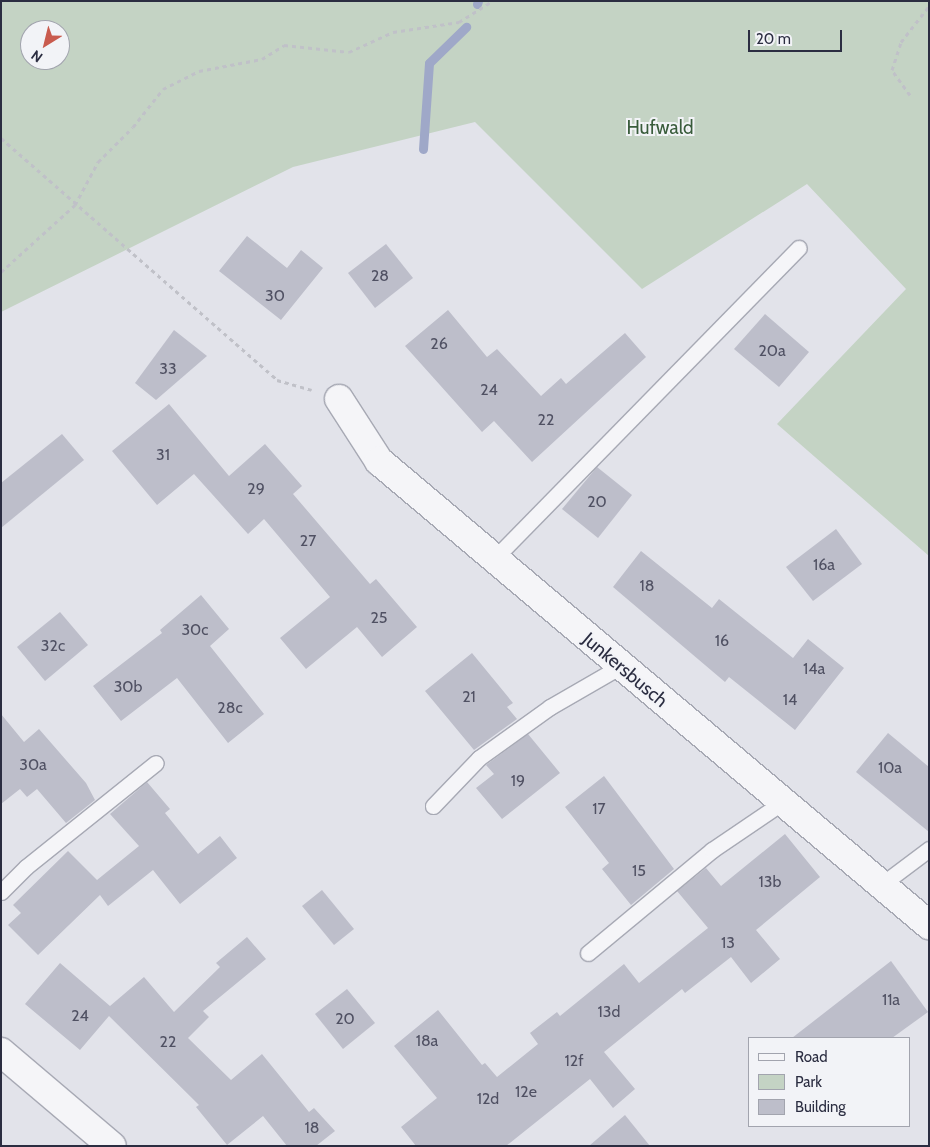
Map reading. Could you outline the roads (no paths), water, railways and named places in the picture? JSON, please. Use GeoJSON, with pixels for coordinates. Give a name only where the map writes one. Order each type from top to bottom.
{"type":"FeatureCollection","features":[{"type":"Feature","properties":{"kind":"street","name":"Junkersbusch"},"geometry":{"type":"LineString","coordinates":[[339,399],[379,461],[929,925]]}},
{"type":"Feature","properties":{"kind":"street"},"geometry":{"type":"LineString","coordinates":[[1,1052],[112,1146]]}},
{"type":"Feature","properties":{"kind":"lane"},"geometry":{"type":"LineString","coordinates":[[495,558],[799,248]]}},
{"type":"Feature","properties":{"kind":"lane"},"geometry":{"type":"LineString","coordinates":[[433,806],[479,758],[550,707],[621,666]]}},
{"type":"Feature","properties":{"kind":"lane"},"geometry":{"type":"LineString","coordinates":[[1,892],[26,867],[156,763]]}},
{"type":"Feature","properties":{"kind":"lane"},"geometry":{"type":"LineString","coordinates":[[588,953],[712,850],[783,802]]}},
{"type":"Feature","properties":{"kind":"lane"},"geometry":{"type":"LineString","coordinates":[[881,885],[929,849]]}},
{"type":"Feature","properties":{"kind":"waterway"},"geometry":{"type":"LineString","coordinates":[[423,149],[429,63],[466,27]]}},
{"type":"Feature","properties":{"kind":"park label","name":"Hufwald"},"geometry":{"type":"Point","coordinates":[660,128]}}]}
